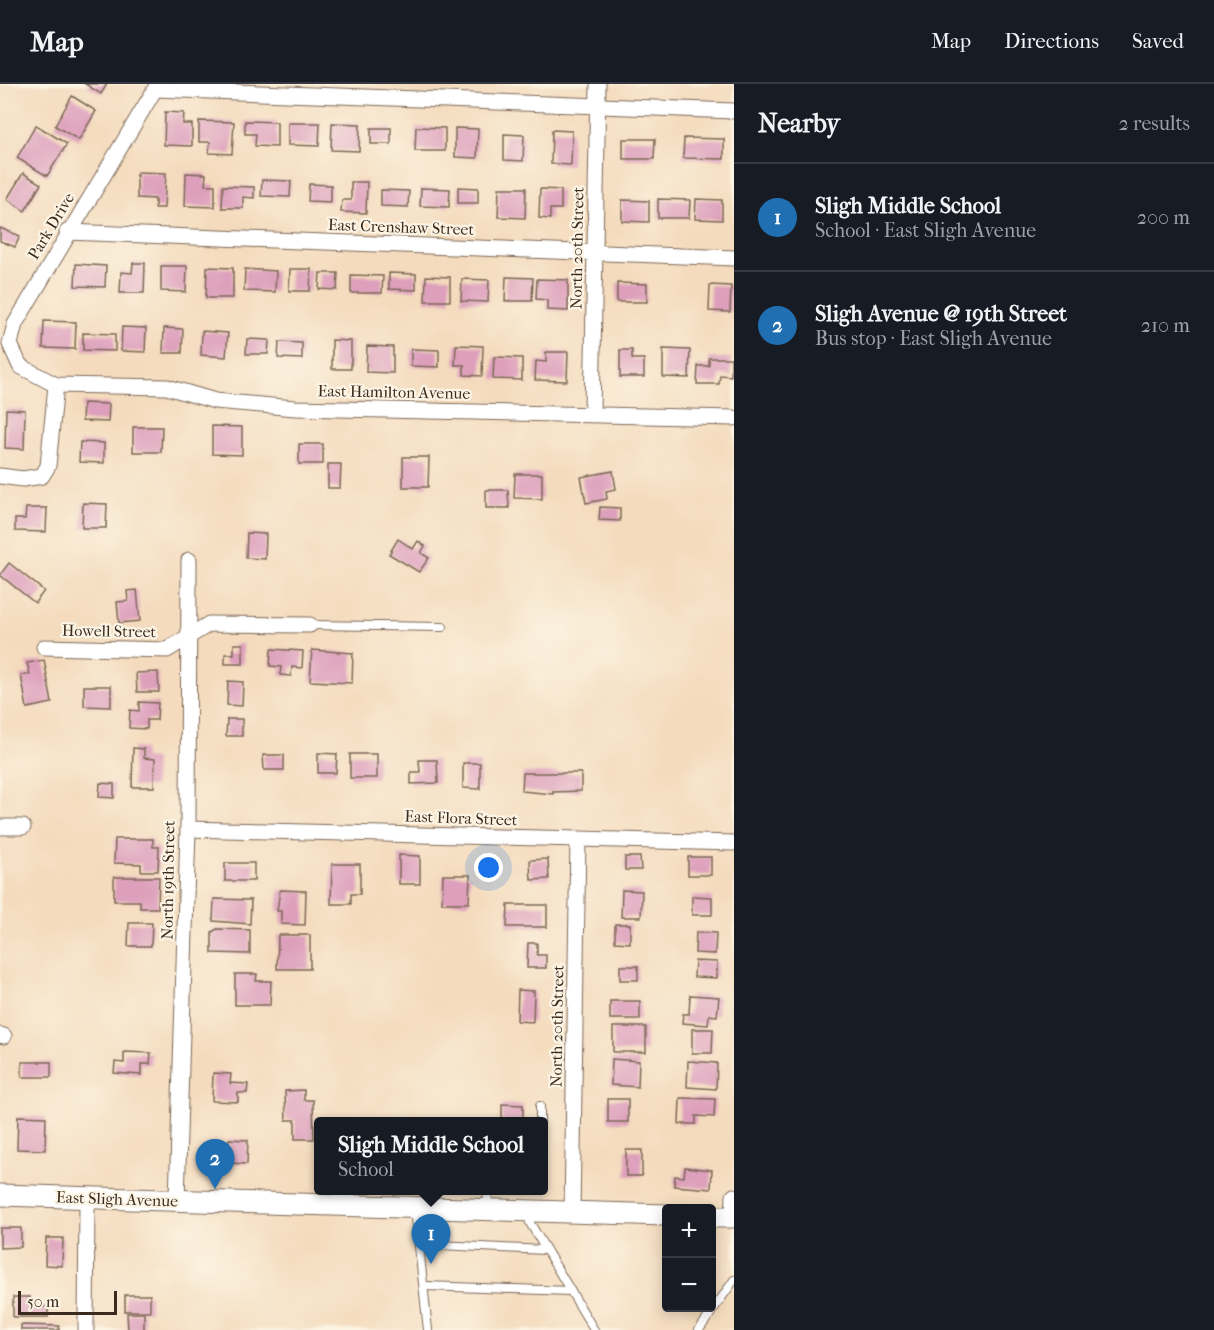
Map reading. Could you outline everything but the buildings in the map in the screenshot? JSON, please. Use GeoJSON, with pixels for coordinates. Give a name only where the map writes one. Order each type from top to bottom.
{"type":"FeatureCollection","features":[{"type":"Feature","properties":{"kind":"street","name":"North 20th Street"},"geometry":{"type":"LineString","coordinates":[[592,413],[598,84]]}},
{"type":"Feature","properties":{"kind":"street"},"geometry":{"type":"LineString","coordinates":[[157,86],[734,111]]}},
{"type":"Feature","properties":{"kind":"street","name":"Park Drive"},"geometry":{"type":"LineString","coordinates":[[56,385],[20,366],[10,344],[15,324],[157,86]]}},
{"type":"Feature","properties":{"kind":"street","name":"East Crenshaw Street"},"geometry":{"type":"LineString","coordinates":[[68,232],[734,258]]}},
{"type":"Feature","properties":{"kind":"street"},"geometry":{"type":"LineString","coordinates":[[0,476],[23,479],[42,476],[48,466],[56,385]]}},
{"type":"Feature","properties":{"kind":"street","name":"East Hamilton Avenue"},"geometry":{"type":"LineString","coordinates":[[56,385],[167,387],[215,401],[295,408],[734,418]]}},
{"type":"Feature","properties":{"kind":"street","name":"North 19th Street"},"geometry":{"type":"LineString","coordinates":[[177,1202],[188,829],[189,560]]}},
{"type":"Feature","properties":{"kind":"street","name":"Howell Street"},"geometry":{"type":"LineString","coordinates":[[44,647],[167,650],[209,624],[309,625]]}},
{"type":"Feature","properties":{"kind":"street"},"geometry":{"type":"LineString","coordinates":[[0,827],[23,827]]}},
{"type":"Feature","properties":{"kind":"street","name":"East Flora Street"},"geometry":{"type":"LineString","coordinates":[[188,829],[734,843]]}},
{"type":"Feature","properties":{"kind":"street","name":"North 20th Street"},"geometry":{"type":"LineString","coordinates":[[572,1213],[578,839]]}},
{"type":"Feature","properties":{"kind":"street","name":"East Sligh Avenue"},"geometry":{"type":"LineString","coordinates":[[0,1195],[414,1208],[487,1200],[528,1211],[662,1215]]}},
{"type":"Feature","properties":{"kind":"street"},"geometry":{"type":"LineString","coordinates":[[716,1217],[734,1217],[734,1196]]}},
{"type":"Feature","properties":{"kind":"street"},"geometry":{"type":"LineString","coordinates":[[86,1330],[87,1199]]}},
{"type":"Feature","properties":{"kind":"lane"},"geometry":{"type":"LineString","coordinates":[[309,625],[443,627]]}},
{"type":"Feature","properties":{"kind":"lane"},"geometry":{"type":"LineString","coordinates":[[540,1106],[540,1117]]}},
{"type":"Feature","properties":{"kind":"lane"},"geometry":{"type":"LineString","coordinates":[[414,1208],[425,1286],[428,1330]]}},
{"type":"Feature","properties":{"kind":"lane"},"geometry":{"type":"LineString","coordinates":[[528,1211],[530,1223],[594,1330]]}},
{"type":"Feature","properties":{"kind":"lane"},"geometry":{"type":"LineString","coordinates":[[439,1245],[546,1250]]}},
{"type":"Feature","properties":{"kind":"lane"},"geometry":{"type":"LineString","coordinates":[[699,1330],[734,1280]]}},
{"type":"Feature","properties":{"kind":"lane"},"geometry":{"type":"LineString","coordinates":[[425,1286],[570,1291]]}},
{"type":"Feature","properties":{"kind":"place","name":"Sligh Avenue @ 19th Street"},"geometry":{"type":"Point","coordinates":[215,1189]}},
{"type":"Feature","properties":{"kind":"place","name":"Sligh Middle School"},"geometry":{"type":"Point","coordinates":[431,1264]}}]}
